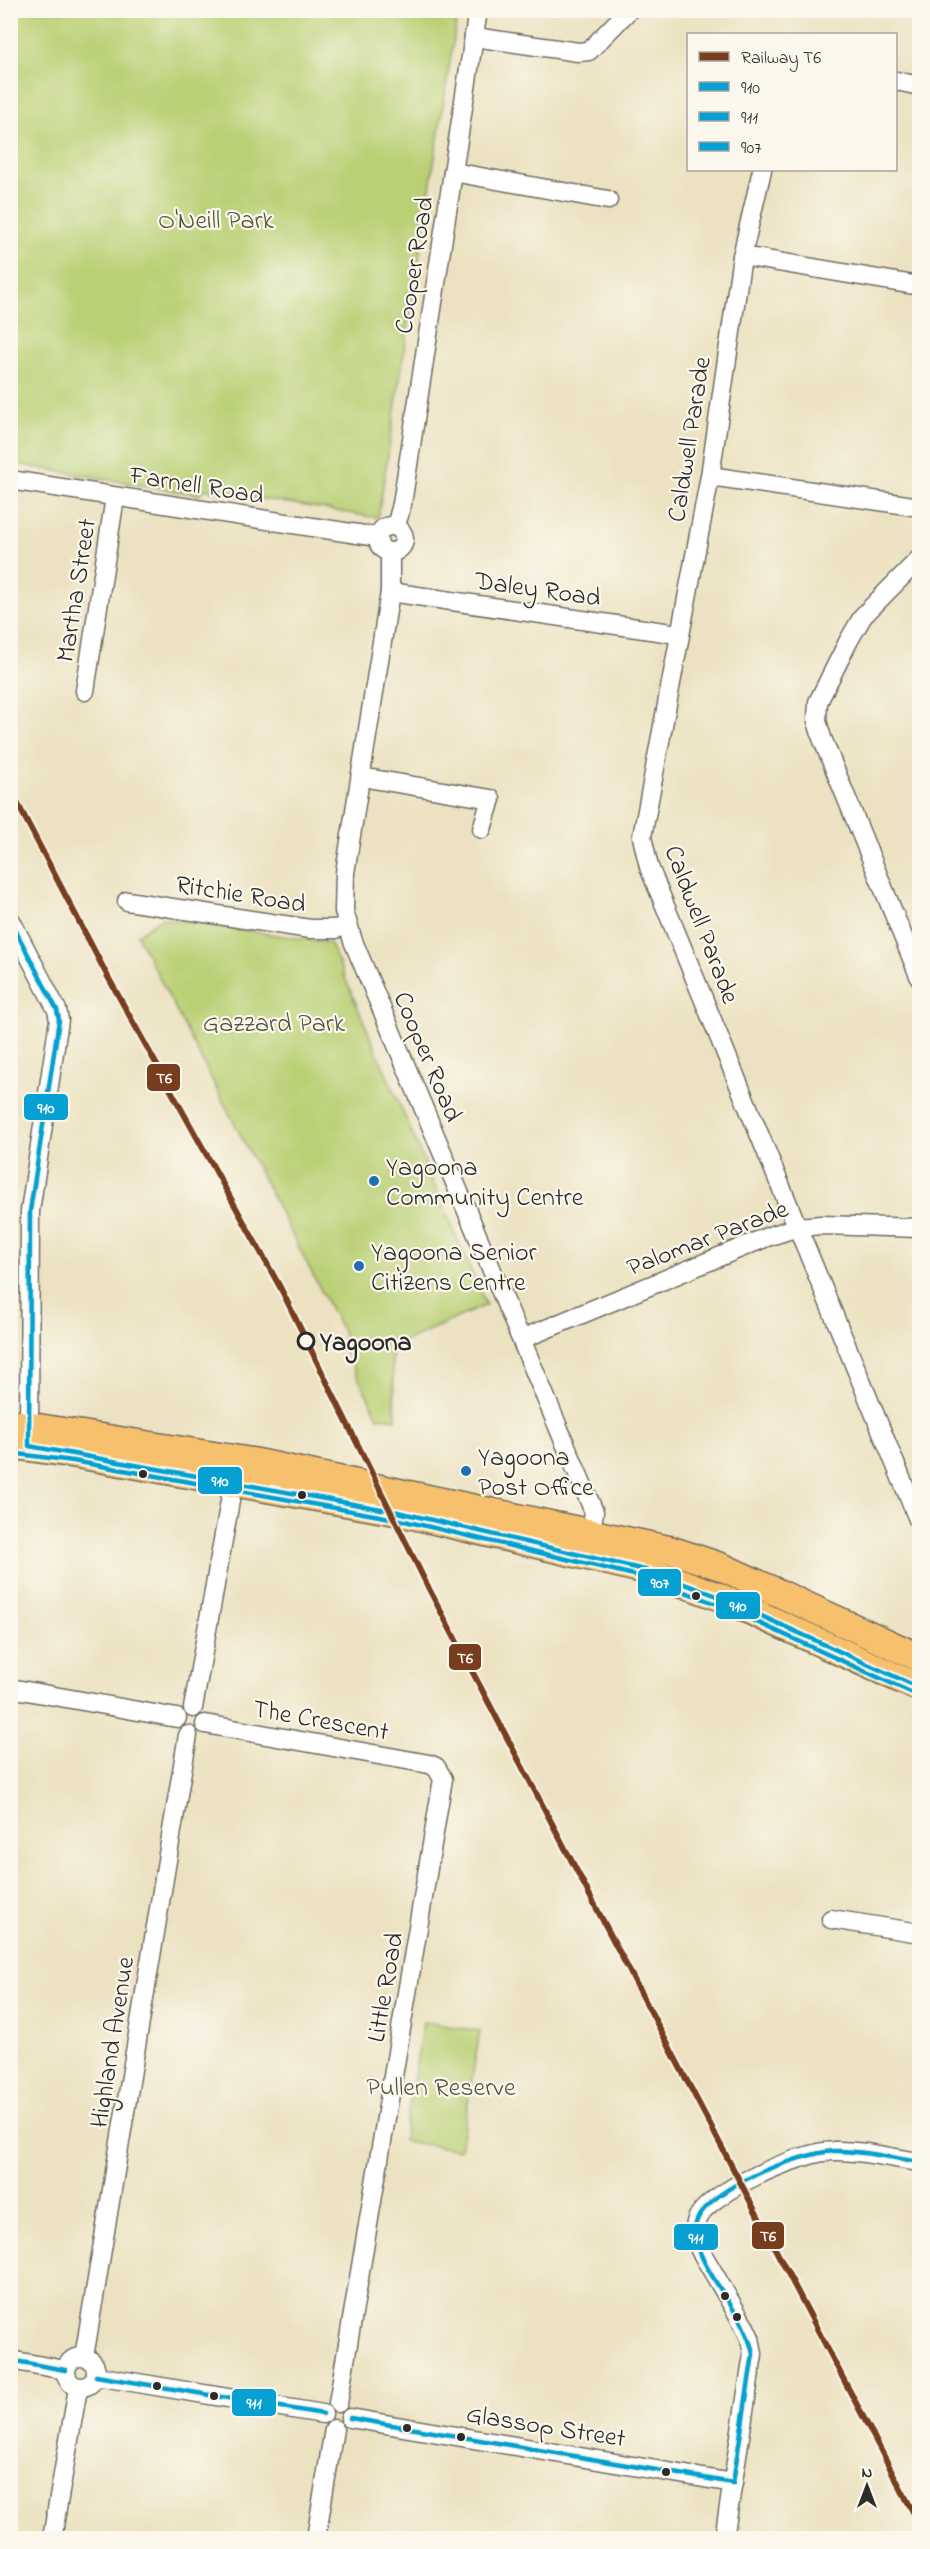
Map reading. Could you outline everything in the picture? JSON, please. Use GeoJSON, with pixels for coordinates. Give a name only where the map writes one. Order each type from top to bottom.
{"type":"FeatureCollection","features":[{"type":"Feature","properties":{"kind":"highway"},"geometry":{"type":"LineString","coordinates":[[20,1435],[393,1500],[589,1544],[671,1550],[722,1567],[920,1658]]}},
{"type":"Feature","properties":{"kind":"highway"},"geometry":{"type":"LineString","coordinates":[[589,1544],[649,1571],[710,1593],[920,1688]]}},
{"type":"Feature","properties":{"kind":"street","name":"Cooper Road"},"geometry":{"type":"LineString","coordinates":[[396,526],[402,504],[478,10]]}},
{"type":"Feature","properties":{"kind":"street"},"geometry":{"type":"LineString","coordinates":[[474,37],[578,52],[589,51],[629,10]]}},
{"type":"Feature","properties":{"kind":"street"},"geometry":{"type":"LineString","coordinates":[[897,81],[920,86]]}},
{"type":"Feature","properties":{"kind":"street","name":"Caldwell Parade"},"geometry":{"type":"LineString","coordinates":[[762,171],[742,256],[710,476],[678,634],[642,837],[649,867],[920,1524]]}},
{"type":"Feature","properties":{"kind":"street"},"geometry":{"type":"LineString","coordinates":[[453,172],[608,200]]}},
{"type":"Feature","properties":{"kind":"street"},"geometry":{"type":"LineString","coordinates":[[742,256],[920,286]]}},
{"type":"Feature","properties":{"kind":"street"},"geometry":{"type":"LineString","coordinates":[[710,476],[920,507]]}},
{"type":"Feature","properties":{"kind":"street","name":"Farnell Road"},"geometry":{"type":"LineString","coordinates":[[10,480],[377,537]]}},
{"type":"Feature","properties":{"kind":"street","name":"Martha Street"},"geometry":{"type":"LineString","coordinates":[[85,691],[115,497]]}},
{"type":"Feature","properties":{"kind":"street"},"geometry":{"type":"LineString","coordinates":[[396,526],[402,532],[404,541],[399,549],[390,552],[379,546],[377,537],[384,527],[396,526]]}},
{"type":"Feature","properties":{"kind":"street","name":"Cooper Road"},"geometry":{"type":"LineString","coordinates":[[390,552],[390,592],[343,886],[347,925],[594,1512],[589,1544]]}},
{"type":"Feature","properties":{"kind":"street"},"geometry":{"type":"LineString","coordinates":[[920,558],[863,616],[816,710],[822,738],[920,978]]}},
{"type":"Feature","properties":{"kind":"street","name":"Daley Road"},"geometry":{"type":"LineString","coordinates":[[390,592],[678,634]]}},
{"type":"Feature","properties":{"kind":"street"},"geometry":{"type":"LineString","coordinates":[[361,777],[491,800],[482,829]]}},
{"type":"Feature","properties":{"kind":"street","name":"Ritchie Road"},"geometry":{"type":"LineString","coordinates":[[127,901],[310,929],[336,929],[347,925]]}},
{"type":"Feature","properties":{"kind":"street"},"geometry":{"type":"LineString","coordinates":[[10,919],[57,1010],[59,1020],[30,1211],[20,1435]]}},
{"type":"Feature","properties":{"kind":"street","name":"Palomar Parade"},"geometry":{"type":"LineString","coordinates":[[522,1339],[767,1237],[798,1227],[821,1225],[920,1228]]}},
{"type":"Feature","properties":{"kind":"street"},"geometry":{"type":"LineString","coordinates":[[193,1708],[235,1471]]}},
{"type":"Feature","properties":{"kind":"street"},"geometry":{"type":"LineString","coordinates":[[10,1688],[177,1718]]}},
{"type":"Feature","properties":{"kind":"street"},"geometry":{"type":"LineString","coordinates":[[193,1708],[201,1712],[205,1724],[200,1732],[188,1735],[178,1727],[177,1718],[185,1709],[193,1708]]}},
{"type":"Feature","properties":{"kind":"street","name":"The Crescent"},"geometry":{"type":"LineString","coordinates":[[205,1724],[429,1764]]}},
{"type":"Feature","properties":{"kind":"street","name":"Highland Avenue"},"geometry":{"type":"LineString","coordinates":[[84,2357],[188,1735]]}},
{"type":"Feature","properties":{"kind":"street","name":"Little Road"},"geometry":{"type":"LineString","coordinates":[[338,2403],[444,1786],[440,1773],[429,1764]]}},
{"type":"Feature","properties":{"kind":"street"},"geometry":{"type":"LineString","coordinates":[[831,1919],[920,1933]]}},
{"type":"Feature","properties":{"kind":"street"},"geometry":{"type":"LineString","coordinates":[[724,2538],[753,2354],[750,2338],[696,2240],[697,2220],[708,2204],[716,2198],[766,2172],[807,2155],[833,2151],[920,2162]]}},
{"type":"Feature","properties":{"kind":"street"},"geometry":{"type":"LineString","coordinates":[[84,2357],[92,2362],[96,2376],[89,2385],[78,2388],[69,2383],[65,2370],[70,2361],[84,2357]]}},
{"type":"Feature","properties":{"kind":"street"},"geometry":{"type":"LineString","coordinates":[[10,2360],[65,2370]]}},
{"type":"Feature","properties":{"kind":"street"},"geometry":{"type":"LineString","coordinates":[[96,2376],[323,2414]]}},
{"type":"Feature","properties":{"kind":"street"},"geometry":{"type":"LineString","coordinates":[[52,2538],[78,2388]]}},
{"type":"Feature","properties":{"kind":"street"},"geometry":{"type":"LineString","coordinates":[[338,2403],[346,2406],[350,2418],[346,2426],[334,2429],[327,2426],[323,2414],[327,2406],[338,2403]]}},
{"type":"Feature","properties":{"kind":"street","name":"Glassop Street"},"geometry":{"type":"LineString","coordinates":[[350,2418],[734,2482]]}},
{"type":"Feature","properties":{"kind":"street"},"geometry":{"type":"LineString","coordinates":[[316,2538],[334,2429]]}},
{"type":"Feature","properties":{"kind":"green space","name":"O'Neill Park"},"geometry":{"type":"Polygon","coordinates":[[[10,11],[458,11],[378,518],[203,489],[200,495],[11,463],[10,11]]]}},
{"type":"Feature","properties":{"kind":"green space","name":"Gazzard Park"},"geometry":{"type":"Polygon","coordinates":[[[161,918],[330,943],[486,1305],[391,1347],[396,1419],[378,1417],[340,1341],[345,1337],[137,935],[161,918]]]}},
{"type":"Feature","properties":{"kind":"green space","name":"Pullen Reserve"},"geometry":{"type":"Polygon","coordinates":[[[423,2022],[480,2031],[460,2150],[403,2141],[423,2022]]]}},
{"type":"Feature","properties":{"kind":"rail line","name":"T6"},"geometry":{"type":"LineString","coordinates":[[10,789],[108,977],[280,1287],[428,1587],[920,2525]]}},
{"type":"Feature","properties":{"kind":"transit line","name":"910"},"geometry":{"type":"LineString","coordinates":[[10,920],[57,1010],[59,1020],[30,1211],[29,1446],[398,1512],[649,1571],[720,1597],[920,1688]]}},
{"type":"Feature","properties":{"kind":"transit line","name":"907"},"geometry":{"type":"LineString","coordinates":[[10,1453],[73,1461],[396,1519],[647,1578],[717,1604],[917,1695]]}},
{"type":"Feature","properties":{"kind":"transit line","name":"911"},"geometry":{"type":"LineString","coordinates":[[733,2483],[753,2354],[741,2322],[703,2260],[697,2245],[695,2231],[699,2216],[711,2202],[751,2177],[818,2153],[855,2152],[920,2162]]}},
{"type":"Feature","properties":{"kind":"transit line","name":"911"},"geometry":{"type":"LineString","coordinates":[[10,2360],[65,2370]]}},
{"type":"Feature","properties":{"kind":"transit line","name":"911"},"geometry":{"type":"LineString","coordinates":[[96,2376],[323,2414]]}},
{"type":"Feature","properties":{"kind":"transit line","name":"911"},"geometry":{"type":"LineString","coordinates":[[350,2418],[733,2483]]}},
{"type":"Feature","properties":{"kind":"place","name":"Yagoona Community Centre"},"geometry":{"type":"Point","coordinates":[374,1181]}},
{"type":"Feature","properties":{"kind":"place","name":"Yagoona Senior Citizens Centre"},"geometry":{"type":"Point","coordinates":[359,1266]}},
{"type":"Feature","properties":{"kind":"place","name":"Yagoona"},"geometry":{"type":"Point","coordinates":[306,1341]}},
{"type":"Feature","properties":{"kind":"place","name":"Yagoona Post Office"},"geometry":{"type":"Point","coordinates":[466,1471]}}]}
